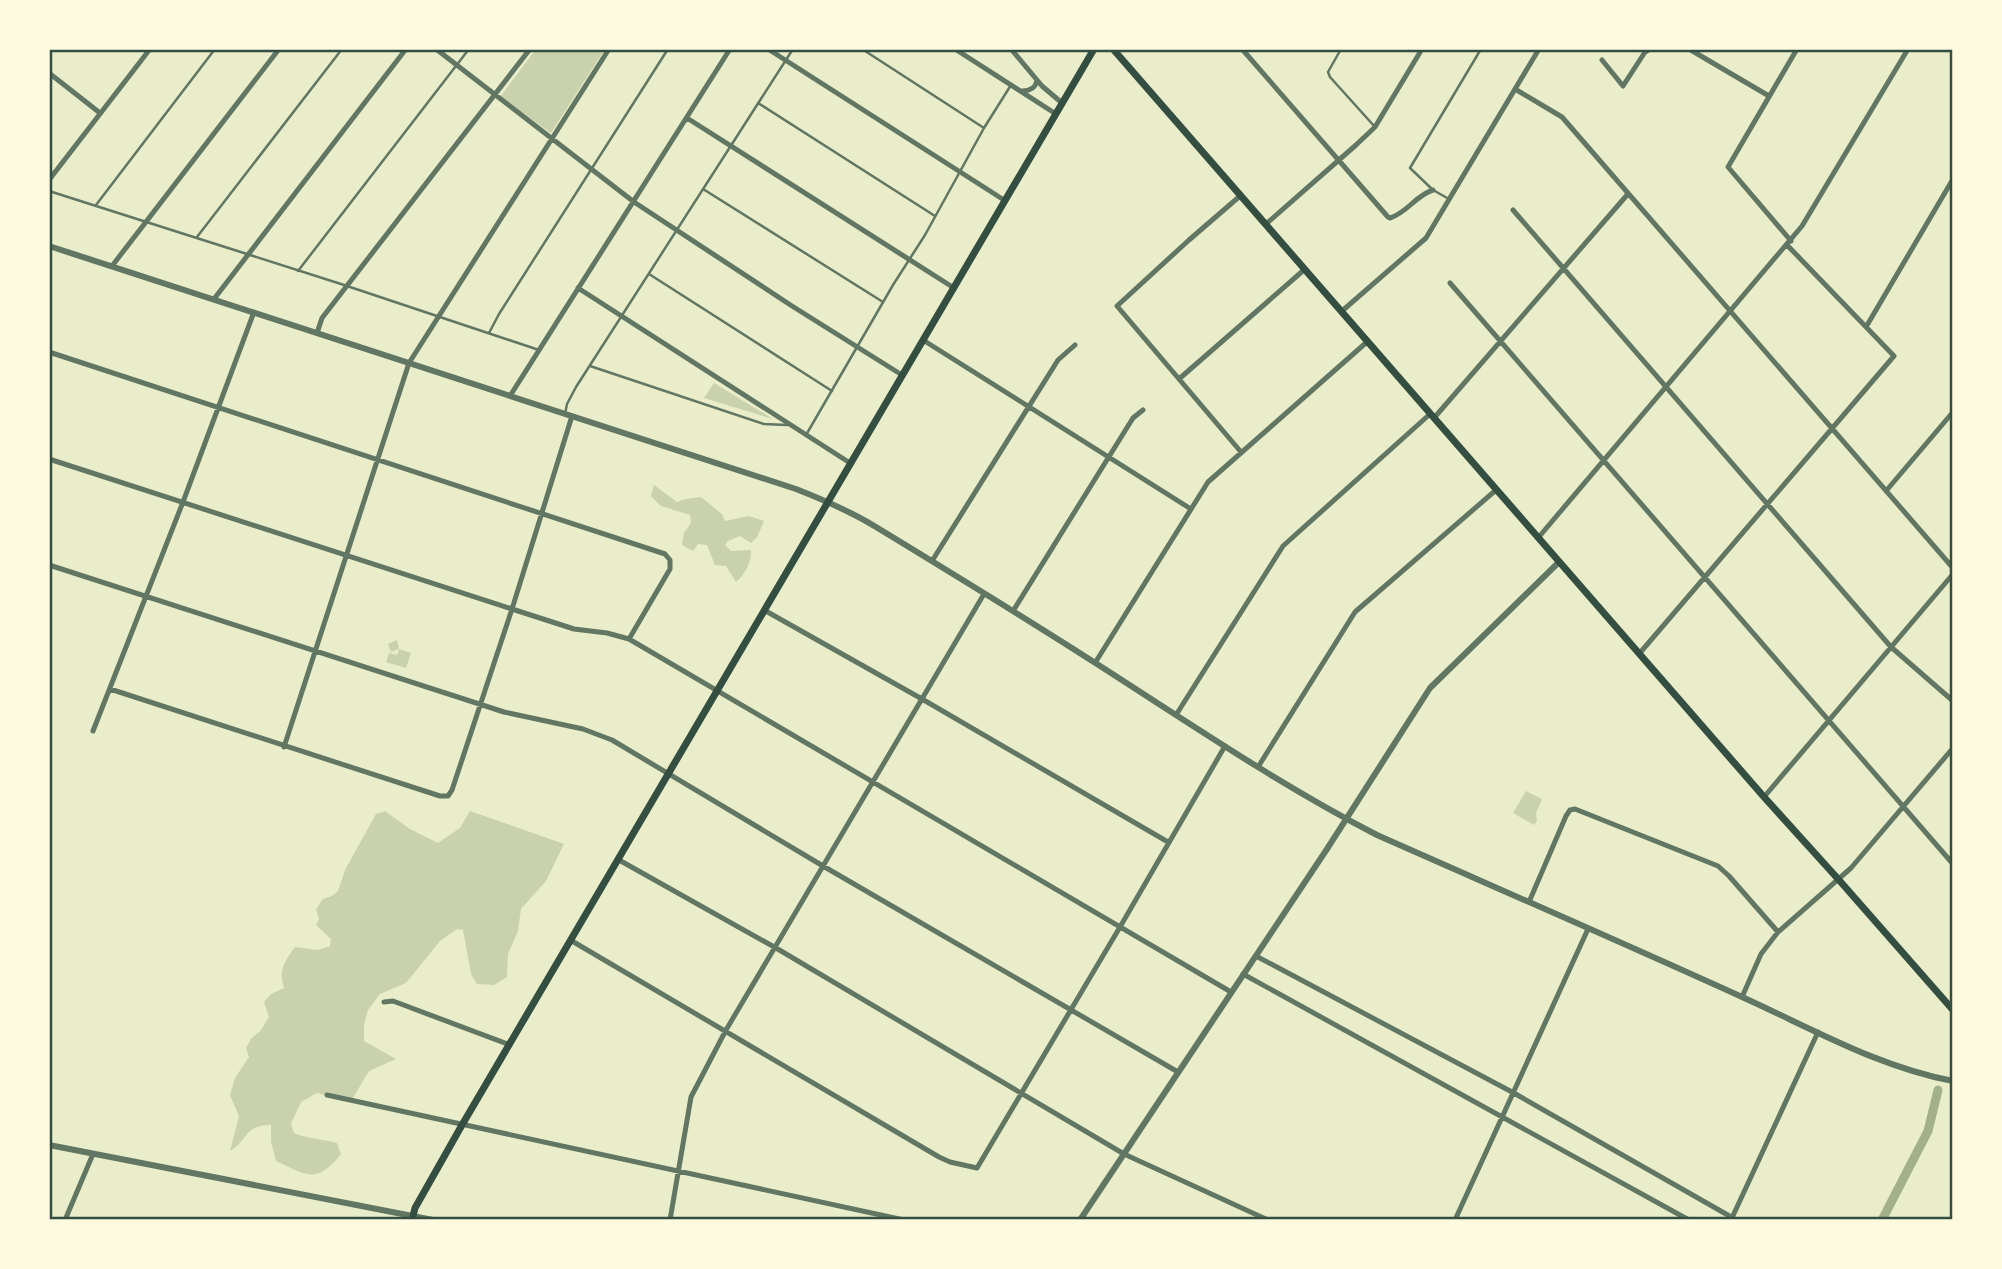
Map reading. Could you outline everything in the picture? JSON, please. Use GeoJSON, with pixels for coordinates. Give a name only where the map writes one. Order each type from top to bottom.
{"type":"FeatureCollection","features":[{"type":"Feature","properties":{"kind":"main road"},"geometry":{"type":"LineString","coordinates":[[412,1218],[462,1125],[1094,49]]}},
{"type":"Feature","properties":{"kind":"main road"},"geometry":{"type":"LineString","coordinates":[[1113,49],[1639,654],[1953,1010]]}},
{"type":"Feature","properties":{"kind":"street"},"geometry":{"type":"LineString","coordinates":[[49,180],[150,49]]}},
{"type":"Feature","properties":{"kind":"street"},"geometry":{"type":"LineString","coordinates":[[112,266],[279,49]]}},
{"type":"Feature","properties":{"kind":"street"},"geometry":{"type":"LineString","coordinates":[[214,299],[406,49]]}},
{"type":"Feature","properties":{"kind":"street"},"geometry":{"type":"LineString","coordinates":[[436,49],[634,202],[902,375]]}},
{"type":"Feature","properties":{"kind":"street"},"geometry":{"type":"LineString","coordinates":[[317,333],[322,318],[530,49]]}},
{"type":"Feature","properties":{"kind":"street"},"geometry":{"type":"LineString","coordinates":[[284,747],[409,363],[609,49]]}},
{"type":"Feature","properties":{"kind":"street"},"geometry":{"type":"LineString","coordinates":[[510,396],[730,49]]}},
{"type":"Feature","properties":{"kind":"street"},"geometry":{"type":"LineString","coordinates":[[768,49],[1004,200]]}},
{"type":"Feature","properties":{"kind":"street"},"geometry":{"type":"LineString","coordinates":[[955,49],[1056,114]]}},
{"type":"Feature","properties":{"kind":"street"},"geometry":{"type":"LineString","coordinates":[[1011,49],[1049,94],[1062,103]]}},
{"type":"Feature","properties":{"kind":"street"},"geometry":{"type":"LineString","coordinates":[[1266,224],[1375,127],[1422,49]]}},
{"type":"Feature","properties":{"kind":"street"},"geometry":{"type":"LineString","coordinates":[[1342,311],[1426,238],[1539,49]]}},
{"type":"Feature","properties":{"kind":"street"},"geometry":{"type":"LineString","coordinates":[[1602,60],[1623,86],[1645,52],[1650,49]]}},
{"type":"Feature","properties":{"kind":"street"},"geometry":{"type":"LineString","coordinates":[[1673,49],[1681,49]]}},
{"type":"Feature","properties":{"kind":"street"},"geometry":{"type":"LineString","coordinates":[[1689,49],[1769,96]]}},
{"type":"Feature","properties":{"kind":"street"},"geometry":{"type":"LineString","coordinates":[[1639,654],[1894,356],[1789,243],[1728,167],[1797,49]]}},
{"type":"Feature","properties":{"kind":"street"},"geometry":{"type":"LineString","coordinates":[[1538,538],[1802,226],[1908,49]]}},
{"type":"Feature","properties":{"kind":"street"},"geometry":{"type":"LineString","coordinates":[[1244,50],[1388,217],[1396,216],[1422,195],[1433,190]]}},
{"type":"Feature","properties":{"kind":"street"},"geometry":{"type":"LineString","coordinates":[[49,73],[100,113]]}},
{"type":"Feature","properties":{"kind":"street"},"geometry":{"type":"LineString","coordinates":[[1021,91],[1033,88],[1037,80]]}},
{"type":"Feature","properties":{"kind":"street"},"geometry":{"type":"LineString","coordinates":[[1515,89],[1562,117],[1953,568]]}},
{"type":"Feature","properties":{"kind":"street"},"geometry":{"type":"LineString","coordinates":[[687,118],[954,288]]}},
{"type":"Feature","properties":{"kind":"street"},"geometry":{"type":"LineString","coordinates":[[1866,327],[1953,179]]}},
{"type":"Feature","properties":{"kind":"street"},"geometry":{"type":"LineString","coordinates":[[1176,715],[1283,546],[1432,416],[1628,195]]}},
{"type":"Feature","properties":{"kind":"street"},"geometry":{"type":"LineString","coordinates":[[1241,196],[1117,306],[1241,452]]}},
{"type":"Feature","properties":{"kind":"street"},"geometry":{"type":"LineString","coordinates":[[1513,209],[1891,647],[1953,701]]}},
{"type":"Feature","properties":{"kind":"street"},"geometry":{"type":"LineString","coordinates":[[49,246],[796,489],[852,512],[1346,819],[1889,1064],[1953,1081]]}},
{"type":"Feature","properties":{"kind":"street"},"geometry":{"type":"LineString","coordinates":[[1179,379],[1305,268]]}},
{"type":"Feature","properties":{"kind":"street"},"geometry":{"type":"LineString","coordinates":[[1450,283],[1953,864]]}},
{"type":"Feature","properties":{"kind":"street"},"geometry":{"type":"LineString","coordinates":[[578,288],[850,463]]}},
{"type":"Feature","properties":{"kind":"street"},"geometry":{"type":"LineString","coordinates":[[93,731],[254,312]]}},
{"type":"Feature","properties":{"kind":"street"},"geometry":{"type":"LineString","coordinates":[[923,340],[1191,509]]}},
{"type":"Feature","properties":{"kind":"street"},"geometry":{"type":"LineString","coordinates":[[1095,663],[1208,482],[1368,341]]}},
{"type":"Feature","properties":{"kind":"street"},"geometry":{"type":"LineString","coordinates":[[932,561],[1058,360],[1074,345]]}},
{"type":"Feature","properties":{"kind":"street"},"geometry":{"type":"LineString","coordinates":[[49,352],[665,554],[670,560],[670,569],[629,639]]}},
{"type":"Feature","properties":{"kind":"street"},"geometry":{"type":"LineString","coordinates":[[1013,611],[1134,415],[1143,410]]}},
{"type":"Feature","properties":{"kind":"street"},"geometry":{"type":"LineString","coordinates":[[1886,491],[1953,412]]}},
{"type":"Feature","properties":{"kind":"street"},"geometry":{"type":"LineString","coordinates":[[110,689],[284,747],[440,796],[448,796],[512,610],[568,415]]}},
{"type":"Feature","properties":{"kind":"street"},"geometry":{"type":"LineString","coordinates":[[49,459],[512,610],[574,629],[629,639],[1231,992]]}},
{"type":"Feature","properties":{"kind":"street"},"geometry":{"type":"LineString","coordinates":[[1258,766],[1355,612],[1496,490]]}},
{"type":"Feature","properties":{"kind":"street"},"geometry":{"type":"LineString","coordinates":[[1080,1220],[1430,688],[1559,562]]}},
{"type":"Feature","properties":{"kind":"street"},"geometry":{"type":"LineString","coordinates":[[49,565],[504,712],[612,740],[1178,1072]]}},
{"type":"Feature","properties":{"kind":"street"},"geometry":{"type":"LineString","coordinates":[[1764,797],[1953,574]]}},
{"type":"Feature","properties":{"kind":"street"},"geometry":{"type":"LineString","coordinates":[[670,1220],[691,1097],[726,1030],[985,594]]}},
{"type":"Feature","properties":{"kind":"street"},"geometry":{"type":"LineString","coordinates":[[764,610],[1168,842]]}},
{"type":"Feature","properties":{"kind":"street"},"geometry":{"type":"LineString","coordinates":[[572,941],[939,1157],[977,1168],[1225,746]]}},
{"type":"Feature","properties":{"kind":"street"},"geometry":{"type":"LineString","coordinates":[[1742,997],[1761,954],[1778,932],[1839,880],[1953,748]]}},
{"type":"Feature","properties":{"kind":"street"},"geometry":{"type":"LineString","coordinates":[[1529,902],[1566,816],[1570,810],[1580,810],[1718,866],[1778,932]]}},
{"type":"Feature","properties":{"kind":"street"},"geometry":{"type":"LineString","coordinates":[[620,860],[1124,1154],[1268,1220]]}},
{"type":"Feature","properties":{"kind":"street"},"geometry":{"type":"LineString","coordinates":[[1455,1220],[1588,929]]}},
{"type":"Feature","properties":{"kind":"street"},"geometry":{"type":"LineString","coordinates":[[1256,956],[1513,1092],[1732,1219],[1818,1032]]}},
{"type":"Feature","properties":{"kind":"street"},"geometry":{"type":"LineString","coordinates":[[1243,974],[1689,1220]]}},
{"type":"Feature","properties":{"kind":"street"},"geometry":{"type":"LineString","coordinates":[[384,1002],[393,1001],[510,1045]]}},
{"type":"Feature","properties":{"kind":"street"},"geometry":{"type":"LineString","coordinates":[[327,1094],[904,1220]]}},
{"type":"Feature","properties":{"kind":"street"},"geometry":{"type":"LineString","coordinates":[[49,1145],[433,1220]]}},
{"type":"Feature","properties":{"kind":"street"},"geometry":{"type":"LineString","coordinates":[[65,1220],[93,1154]]}},
{"type":"Feature","properties":{"kind":"lane"},"geometry":{"type":"LineString","coordinates":[[94,206],[215,49]]}},
{"type":"Feature","properties":{"kind":"lane"},"geometry":{"type":"LineString","coordinates":[[196,239],[342,49]]}},
{"type":"Feature","properties":{"kind":"lane"},"geometry":{"type":"LineString","coordinates":[[298,271],[469,49]]}},
{"type":"Feature","properties":{"kind":"lane"},"geometry":{"type":"LineString","coordinates":[[489,333],[668,49]]}},
{"type":"Feature","properties":{"kind":"lane"},"geometry":{"type":"LineString","coordinates":[[568,415],[568,401],[793,49]]}},
{"type":"Feature","properties":{"kind":"lane"},"geometry":{"type":"LineString","coordinates":[[862,49],[984,128]]}},
{"type":"Feature","properties":{"kind":"lane"},"geometry":{"type":"LineString","coordinates":[[1341,49],[1328,72],[1330,77],[1375,127]]}},
{"type":"Feature","properties":{"kind":"lane"},"geometry":{"type":"LineString","coordinates":[[1449,199],[1433,190],[1410,167],[1481,49]]}},
{"type":"Feature","properties":{"kind":"lane"},"geometry":{"type":"LineString","coordinates":[[806,435],[984,128],[1012,85]]}},
{"type":"Feature","properties":{"kind":"lane"},"geometry":{"type":"LineString","coordinates":[[758,103],[935,216]]}},
{"type":"Feature","properties":{"kind":"lane"},"geometry":{"type":"LineString","coordinates":[[703,189],[883,302]]}},
{"type":"Feature","properties":{"kind":"lane"},"geometry":{"type":"LineString","coordinates":[[49,191],[539,350]]}},
{"type":"Feature","properties":{"kind":"lane"},"geometry":{"type":"LineString","coordinates":[[649,274],[832,391]]}},
{"type":"Feature","properties":{"kind":"lane"},"geometry":{"type":"LineString","coordinates":[[590,366],[764,424],[790,425]]}},
{"type":"Feature","properties":{"kind":"green space"},"geometry":{"type":"Polygon","coordinates":[[[536,49],[605,49],[551,133],[500,97],[536,49]]]}},
{"type":"Feature","properties":{"kind":"green space"},"geometry":{"type":"Polygon","coordinates":[[[714,383],[773,419],[704,398],[714,383]]]}},
{"type":"Feature","properties":{"kind":"green space"},"geometry":{"type":"Polygon","coordinates":[[[654,485],[677,502],[701,497],[722,514],[725,521],[749,516],[764,521],[757,537],[751,543],[740,536],[725,545],[731,551],[751,550],[747,568],[736,582],[726,566],[715,565],[707,545],[698,544],[693,551],[682,545],[684,533],[691,523],[690,515],[661,506],[651,496],[654,485]]]}},
{"type":"Feature","properties":{"kind":"green space"},"geometry":{"type":"Polygon","coordinates":[[[397,640],[399,649],[391,652],[388,644],[397,640]]]}},
{"type":"Feature","properties":{"kind":"green space"},"geometry":{"type":"Polygon","coordinates":[[[399,649],[411,653],[406,668],[386,662],[389,653],[397,655],[399,649]]]}},
{"type":"Feature","properties":{"kind":"green space"},"geometry":{"type":"Polygon","coordinates":[[[1526,791],[1542,799],[1534,825],[1513,813],[1526,791]]]}},
{"type":"Feature","properties":{"kind":"green space"},"geometry":{"type":"Polygon","coordinates":[[[385,811],[410,829],[438,843],[460,828],[470,811],[564,844],[546,881],[521,909],[518,931],[508,954],[507,977],[494,985],[477,984],[471,974],[463,930],[457,929],[440,941],[406,983],[380,994],[368,1010],[364,1041],[396,1059],[369,1071],[353,1098],[317,1093],[301,1102],[291,1124],[294,1133],[337,1143],[341,1154],[332,1164],[318,1174],[311,1174],[276,1161],[271,1142],[271,1125],[251,1131],[230,1151],[239,1116],[230,1095],[235,1078],[249,1057],[246,1048],[269,1017],[264,1002],[271,994],[284,988],[282,971],[295,947],[318,950],[330,946],[331,939],[316,925],[319,919],[316,909],[323,899],[338,891],[345,870],[376,814],[385,811]]]}},
{"type":"Feature","properties":{"kind":"waterway"},"geometry":{"type":"LineString","coordinates":[[1882,1220],[1928,1131],[1938,1090]]}}]}
